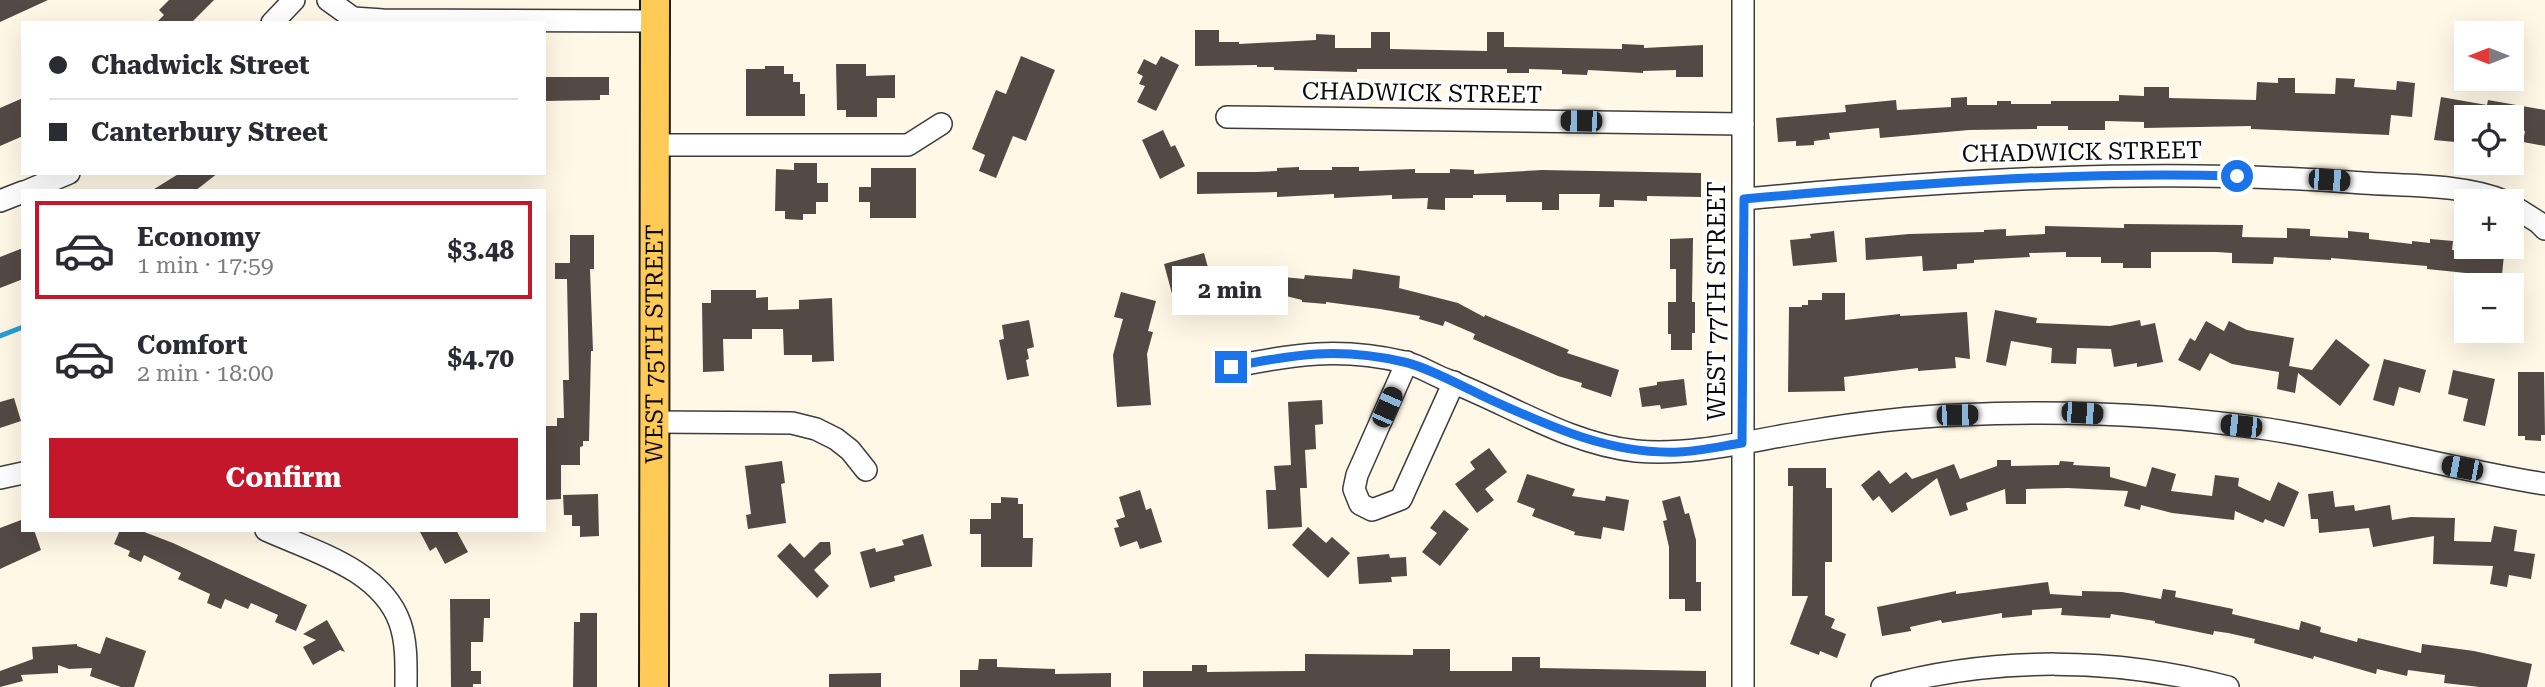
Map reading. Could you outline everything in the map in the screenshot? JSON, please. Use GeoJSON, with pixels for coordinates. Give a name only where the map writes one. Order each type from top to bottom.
{"type":"FeatureCollection","features":[{"type":"Feature","properties":{"kind":"main road","name":"WEST 75TH STREET"},"geometry":{"type":"LineString","coordinates":[[654,10],[654,687]]}},
{"type":"Feature","properties":{"kind":"street"},"geometry":{"type":"LineString","coordinates":[[274,21],[294,0]]}},
{"type":"Feature","properties":{"kind":"street"},"geometry":{"type":"LineString","coordinates":[[328,0],[353,18],[383,20],[654,10]]}},
{"type":"Feature","properties":{"kind":"street","name":"WEST 77TH STREET"},"geometry":{"type":"LineString","coordinates":[[1743,0],[1743,687]]}},
{"type":"Feature","properties":{"kind":"street","name":"CHADWICK STREET"},"geometry":{"type":"LineString","coordinates":[[1227,117],[1743,124]]}},
{"type":"Feature","properties":{"kind":"street"},"geometry":{"type":"LineString","coordinates":[[654,145],[908,145],[941,124]]}},
{"type":"Feature","properties":{"kind":"street"},"geometry":{"type":"LineString","coordinates":[[32,189],[64,175]]}},
{"type":"Feature","properties":{"kind":"street","name":"CHADWICK STREET"},"geometry":{"type":"LineString","coordinates":[[1744,199],[1997,179],[2216,176],[2302,178],[2454,190]]}},
{"type":"Feature","properties":{"kind":"street"},"geometry":{"type":"LineString","coordinates":[[0,201],[21,193]]}},
{"type":"Feature","properties":{"kind":"street"},"geometry":{"type":"LineString","coordinates":[[2524,213],[2545,229]]}},
{"type":"Feature","properties":{"kind":"street"},"geometry":{"type":"LineString","coordinates":[[1231,367],[1290,355],[1322,352],[1407,362],[1562,431],[1600,444],[1635,451],[1679,452],[1880,421],[1957,415],[2082,413],[2189,420],[2267,429],[2545,484]]}},
{"type":"Feature","properties":{"kind":"street"},"geometry":{"type":"LineString","coordinates":[[1407,362],[1357,475],[1354,489],[1360,504],[1372,509],[1401,499],[1454,382]]}},
{"type":"Feature","properties":{"kind":"street"},"geometry":{"type":"LineString","coordinates":[[653,422],[792,423],[816,429],[836,439],[866,470]]}},
{"type":"Feature","properties":{"kind":"street"},"geometry":{"type":"LineString","coordinates":[[0,478],[21,473]]}},
{"type":"Feature","properties":{"kind":"street"},"geometry":{"type":"LineString","coordinates":[[270,532],[342,564],[371,582],[388,600],[400,622],[406,651],[406,687]]}},
{"type":"Feature","properties":{"kind":"street"},"geometry":{"type":"LineString","coordinates":[[1882,687],[1944,673],[1999,666],[2060,664],[2114,667],[2182,676],[2228,687]]}},
{"type":"Feature","properties":{"kind":"building"},"geometry":{"type":"Polygon","coordinates":[[[0,0],[48,0],[0,22],[0,0]]]}},
{"type":"Feature","properties":{"kind":"building"},"geometry":{"type":"Polygon","coordinates":[[[169,0],[214,0],[193,21],[158,21],[164,15],[159,10],[169,0]]]}},
{"type":"Feature","properties":{"kind":"building"},"geometry":{"type":"Polygon","coordinates":[[[1195,30],[1219,30],[1219,42],[1239,44],[1316,40],[1316,34],[1335,35],[1335,48],[1371,48],[1371,32],[1390,32],[1390,49],[1487,51],[1487,32],[1504,32],[1504,47],[1622,49],[1622,44],[1644,45],[1644,48],[1703,45],[1703,77],[1676,77],[1676,70],[1643,73],[1588,70],[1587,75],[1562,74],[1562,70],[1529,69],[1529,73],[1507,73],[1507,69],[1357,69],[1357,72],[1274,70],[1274,67],[1257,65],[1195,66],[1195,30]]]}},
{"type":"Feature","properties":{"kind":"building"},"geometry":{"type":"Polygon","coordinates":[[[1021,56],[1055,70],[1026,141],[1013,136],[996,178],[979,171],[985,155],[972,149],[996,90],[1006,94],[1021,56]]]}},
{"type":"Feature","properties":{"kind":"building"},"geometry":{"type":"Polygon","coordinates":[[[1161,56],[1179,65],[1156,111],[1137,102],[1145,86],[1139,84],[1143,76],[1137,73],[1144,59],[1156,65],[1161,56]]]}},
{"type":"Feature","properties":{"kind":"building"},"geometry":{"type":"Polygon","coordinates":[[[836,64],[866,64],[866,76],[895,75],[895,98],[877,98],[877,117],[846,117],[846,110],[837,110],[836,64]]]}},
{"type":"Feature","properties":{"kind":"building"},"geometry":{"type":"Polygon","coordinates":[[[765,66],[784,66],[784,74],[793,74],[793,82],[800,82],[800,94],[805,94],[805,116],[746,116],[746,69],[765,69],[765,66]]]}},
{"type":"Feature","properties":{"kind":"building"},"geometry":{"type":"Polygon","coordinates":[[[546,77],[609,77],[609,95],[600,95],[600,100],[546,101],[546,77]]]}},
{"type":"Feature","properties":{"kind":"building"},"geometry":{"type":"Polygon","coordinates":[[[2278,78],[2295,78],[2295,93],[2335,94],[2336,78],[2355,79],[2354,87],[2396,90],[2397,81],[2415,83],[2412,117],[2391,115],[2389,135],[2251,129],[2251,126],[2144,128],[2144,122],[2105,121],[2105,130],[2068,130],[2068,126],[2037,126],[2037,129],[1969,130],[1880,138],[1879,128],[1829,133],[1830,139],[1814,141],[1814,145],[1796,146],[1796,141],[1778,142],[1776,118],[1846,112],[1845,105],[1896,100],[1897,110],[1951,107],[1951,98],[1967,97],[1967,105],[1997,105],[1997,101],[2011,101],[2011,104],[2051,104],[2051,101],[2119,101],[2119,95],[2144,96],[2144,87],[2169,87],[2169,98],[2256,100],[2257,82],[2278,83],[2278,78]]]}},
{"type":"Feature","properties":{"kind":"building"},"geometry":{"type":"Polygon","coordinates":[[[2441,97],[2487,105],[2454,105],[2454,142],[2434,140],[2441,97]]]}},
{"type":"Feature","properties":{"kind":"building"},"geometry":{"type":"Polygon","coordinates":[[[21,99],[21,137],[0,146],[0,108],[21,99]]]}},
{"type":"Feature","properties":{"kind":"building"},"geometry":{"type":"Polygon","coordinates":[[[2488,100],[2516,105],[2487,105],[2488,100]]]}},
{"type":"Feature","properties":{"kind":"building"},"geometry":{"type":"Polygon","coordinates":[[[2524,106],[2545,110],[2545,146],[2524,142],[2524,106]]]}},
{"type":"Feature","properties":{"kind":"building"},"geometry":{"type":"Polygon","coordinates":[[[1163,130],[1171,147],[1175,145],[1185,166],[1160,179],[1142,140],[1163,130]]]}},
{"type":"Feature","properties":{"kind":"building"},"geometry":{"type":"Polygon","coordinates":[[[794,163],[817,163],[817,183],[828,183],[828,202],[816,202],[816,214],[803,214],[803,220],[785,219],[785,211],[775,211],[776,169],[794,170],[794,163]]]}},
{"type":"Feature","properties":{"kind":"building"},"geometry":{"type":"Polygon","coordinates":[[[1299,167],[1299,170],[1332,170],[1332,167],[1359,167],[1359,171],[1415,169],[1415,173],[1450,173],[1450,169],[1474,170],[1474,174],[1542,170],[1701,173],[1701,197],[1647,196],[1647,201],[1614,200],[1614,207],[1599,207],[1600,194],[1559,194],[1559,210],[1542,210],[1542,202],[1506,202],[1506,195],[1473,195],[1473,198],[1445,198],[1445,210],[1427,209],[1428,198],[1392,199],[1392,195],[1334,198],[1334,194],[1277,197],[1277,192],[1197,194],[1197,172],[1257,172],[1299,167]]]}},
{"type":"Feature","properties":{"kind":"building"},"geometry":{"type":"Polygon","coordinates":[[[871,168],[916,168],[916,218],[870,218],[870,202],[859,202],[859,187],[871,187],[871,168]]]}},
{"type":"Feature","properties":{"kind":"building"},"geometry":{"type":"Polygon","coordinates":[[[177,175],[215,175],[198,189],[154,189],[177,175]]]}},
{"type":"Feature","properties":{"kind":"building"},"geometry":{"type":"Polygon","coordinates":[[[2124,224],[2243,225],[2242,237],[2287,238],[2287,228],[2310,229],[2310,236],[2348,238],[2348,231],[2369,233],[2369,239],[2412,244],[2412,241],[2430,243],[2430,239],[2453,241],[2454,259],[2504,259],[2502,273],[2466,273],[2427,269],[2427,266],[2331,258],[2274,257],[2273,264],[2232,263],[2232,253],[2216,252],[2151,252],[2151,268],[2123,268],[2123,263],[2101,263],[2101,257],[2066,257],[2066,252],[2029,253],[2030,257],[1974,260],[1974,263],[1957,264],[1957,269],[1923,271],[1922,256],[1866,260],[1865,238],[2006,229],[2006,236],[2045,234],[2045,226],[2124,228],[2124,224]]]}},
{"type":"Feature","properties":{"kind":"building"},"geometry":{"type":"Polygon","coordinates":[[[1834,231],[1837,262],[1793,266],[1790,240],[1811,238],[1810,234],[1834,231]]]}},
{"type":"Feature","properties":{"kind":"building"},"geometry":{"type":"Polygon","coordinates":[[[570,235],[594,235],[594,269],[590,269],[593,351],[589,441],[583,441],[583,446],[580,447],[580,465],[561,465],[561,499],[546,500],[546,426],[557,426],[557,418],[564,418],[563,380],[569,380],[567,279],[555,279],[555,263],[570,263],[570,235]]]}},
{"type":"Feature","properties":{"kind":"building"},"geometry":{"type":"Polygon","coordinates":[[[1693,238],[1692,302],[1695,302],[1695,333],[1692,333],[1692,350],[1671,350],[1668,302],[1676,302],[1676,269],[1670,269],[1670,239],[1693,238]]]}},
{"type":"Feature","properties":{"kind":"building"},"geometry":{"type":"Polygon","coordinates":[[[21,249],[21,280],[0,288],[0,257],[21,249]]]}},
{"type":"Feature","properties":{"kind":"building"},"geometry":{"type":"Polygon","coordinates":[[[1204,253],[1209,271],[1274,269],[1273,276],[1304,279],[1305,275],[1352,279],[1353,269],[1400,276],[1399,288],[1458,303],[1484,317],[1485,315],[1569,350],[1567,353],[1619,370],[1611,397],[1581,387],[1582,383],[1558,376],[1473,339],[1475,334],[1445,321],[1443,326],[1419,319],[1420,316],[1326,302],[1302,302],[1286,296],[1242,296],[1242,293],[1226,292],[1227,280],[1190,290],[1193,300],[1175,305],[1164,264],[1204,253]]]}},
{"type":"Feature","properties":{"kind":"building"},"geometry":{"type":"Polygon","coordinates":[[[711,290],[756,290],[756,298],[768,297],[768,310],[799,309],[799,300],[832,298],[834,361],[812,362],[812,355],[784,355],[783,329],[752,329],[752,339],[723,339],[724,371],[703,372],[702,303],[711,303],[711,290]]]}},
{"type":"Feature","properties":{"kind":"building"},"geometry":{"type":"Polygon","coordinates":[[[1121,292],[1156,301],[1148,331],[1153,332],[1147,354],[1151,405],[1117,407],[1113,355],[1123,319],[1114,317],[1121,292]]]}},
{"type":"Feature","properties":{"kind":"building"},"geometry":{"type":"Polygon","coordinates":[[[1822,293],[1845,293],[1845,320],[1900,314],[1967,312],[1970,359],[1955,357],[1956,368],[1918,371],[1918,368],[1844,377],[1845,391],[1788,392],[1789,307],[1808,305],[1808,300],[1822,300],[1822,293]]]}},
{"type":"Feature","properties":{"kind":"building"},"geometry":{"type":"Polygon","coordinates":[[[1995,310],[2037,318],[2036,323],[2110,326],[2140,320],[2141,326],[2155,323],[2163,362],[2137,367],[2137,363],[2114,367],[2111,349],[2077,348],[2076,364],[2051,363],[2052,348],[2011,341],[2006,366],[1986,362],[1995,310]]]}},
{"type":"Feature","properties":{"kind":"building"},"geometry":{"type":"Polygon","coordinates":[[[1029,320],[1034,347],[1027,349],[1029,376],[1007,380],[999,340],[1004,339],[1002,325],[1029,320]]]}},
{"type":"Feature","properties":{"kind":"building"},"geometry":{"type":"Polygon","coordinates":[[[2206,321],[2224,331],[2229,321],[2247,330],[2294,338],[2289,366],[2312,370],[2336,339],[2370,365],[2340,406],[2298,373],[2295,393],[2277,389],[2279,372],[2232,364],[2210,353],[2200,371],[2178,360],[2190,338],[2195,341],[2206,321]]]}},
{"type":"Feature","properties":{"kind":"building"},"geometry":{"type":"Polygon","coordinates":[[[2384,359],[2426,370],[2420,393],[2399,387],[2394,406],[2373,400],[2384,359]]]}},
{"type":"Feature","properties":{"kind":"building"},"geometry":{"type":"Polygon","coordinates":[[[2453,370],[2495,379],[2485,426],[2463,421],[2468,399],[2448,394],[2453,370]]]}},
{"type":"Feature","properties":{"kind":"building"},"geometry":{"type":"Polygon","coordinates":[[[2518,372],[2544,372],[2545,435],[2541,435],[2541,441],[2525,440],[2525,436],[2518,436],[2518,372]]]}},
{"type":"Feature","properties":{"kind":"building"},"geometry":{"type":"Polygon","coordinates":[[[1684,379],[1687,405],[1661,409],[1660,405],[1642,407],[1639,388],[1657,385],[1657,382],[1684,379]]]}},
{"type":"Feature","properties":{"kind":"building"},"geometry":{"type":"Polygon","coordinates":[[[14,398],[21,421],[0,428],[0,402],[14,398]]]}},
{"type":"Feature","properties":{"kind":"building"},"geometry":{"type":"Polygon","coordinates":[[[1322,400],[1323,424],[1315,425],[1316,449],[1305,450],[1307,488],[1300,488],[1302,527],[1268,529],[1266,490],[1276,490],[1274,466],[1291,465],[1288,402],[1322,400]]]}},
{"type":"Feature","properties":{"kind":"building"},"geometry":{"type":"Polygon","coordinates":[[[1489,448],[1507,472],[1485,489],[1494,500],[1477,513],[1455,484],[1475,469],[1470,462],[1489,448]]]}},
{"type":"Feature","properties":{"kind":"building"},"geometry":{"type":"Polygon","coordinates":[[[1997,460],[2011,460],[2011,466],[2059,465],[2060,461],[2074,462],[2073,465],[2110,467],[2110,477],[2146,487],[2152,467],[2176,474],[2171,491],[2212,496],[2215,475],[2239,478],[2238,486],[2270,501],[2278,482],[2299,492],[2284,527],[2265,519],[2263,523],[2235,511],[2234,520],[2172,513],[2141,505],[2140,510],[2124,506],[2128,491],[2068,488],[2026,489],[2026,504],[2006,504],[2005,489],[1966,503],[1968,510],[1950,516],[1937,478],[1892,513],[1879,496],[1873,501],[1861,485],[1879,470],[1890,484],[1906,472],[1912,479],[1954,464],[1960,479],[1997,466],[1997,460]]]}},
{"type":"Feature","properties":{"kind":"building"},"geometry":{"type":"Polygon","coordinates":[[[782,461],[785,483],[781,484],[786,523],[748,529],[746,515],[751,514],[745,466],[782,461]]]}},
{"type":"Feature","properties":{"kind":"building"},"geometry":{"type":"Polygon","coordinates":[[[1788,468],[1826,468],[1826,488],[1832,488],[1832,562],[1825,562],[1825,615],[1835,619],[1831,628],[1846,634],[1837,658],[1820,651],[1819,655],[1790,644],[1808,596],[1792,596],[1793,486],[1788,486],[1788,468]]]}},
{"type":"Feature","properties":{"kind":"building"},"geometry":{"type":"Polygon","coordinates":[[[1527,474],[1575,489],[1572,496],[1605,501],[1606,496],[1629,500],[1624,531],[1603,527],[1601,539],[1574,535],[1575,532],[1532,516],[1535,509],[1517,502],[1527,474]]]}},
{"type":"Feature","properties":{"kind":"building"},"geometry":{"type":"Polygon","coordinates":[[[1140,490],[1146,510],[1151,508],[1162,542],[1140,549],[1137,541],[1120,547],[1114,528],[1119,527],[1116,520],[1125,517],[1119,497],[1140,490]]]}},
{"type":"Feature","properties":{"kind":"building"},"geometry":{"type":"Polygon","coordinates":[[[2333,491],[2335,507],[2354,505],[2355,511],[2390,505],[2392,520],[2411,517],[2455,518],[2454,541],[2491,542],[2494,526],[2517,530],[2514,551],[2535,554],[2531,579],[2509,575],[2507,587],[2490,584],[2493,566],[2433,564],[2434,536],[2373,547],[2369,528],[2319,533],[2318,519],[2311,519],[2308,494],[2333,491]]]}},
{"type":"Feature","properties":{"kind":"building"},"geometry":{"type":"Polygon","coordinates":[[[598,494],[599,536],[580,537],[580,526],[572,526],[572,515],[564,515],[563,495],[598,494]]]}},
{"type":"Feature","properties":{"kind":"building"},"geometry":{"type":"Polygon","coordinates":[[[1680,496],[1685,514],[1689,513],[1696,540],[1696,582],[1701,582],[1701,611],[1685,611],[1685,599],[1669,599],[1669,547],[1662,501],[1680,496]]]}},
{"type":"Feature","properties":{"kind":"building"},"geometry":{"type":"Polygon","coordinates":[[[1001,497],[1018,498],[1018,504],[1023,504],[1023,538],[1033,538],[1032,567],[981,567],[981,534],[970,534],[970,519],[991,519],[991,503],[1001,503],[1001,497]]]}},
{"type":"Feature","properties":{"kind":"building"},"geometry":{"type":"Polygon","coordinates":[[[1444,510],[1469,529],[1440,566],[1422,552],[1437,533],[1430,528],[1444,510]]]}},
{"type":"Feature","properties":{"kind":"building"},"geometry":{"type":"Polygon","coordinates":[[[21,520],[21,532],[35,532],[41,550],[0,569],[0,528],[21,520]]]}},
{"type":"Feature","properties":{"kind":"building"},"geometry":{"type":"Polygon","coordinates":[[[1308,527],[1326,543],[1332,537],[1350,553],[1328,578],[1292,545],[1308,527]]]}},
{"type":"Feature","properties":{"kind":"building"},"geometry":{"type":"Polygon","coordinates":[[[119,532],[144,532],[307,605],[296,631],[275,622],[278,615],[251,603],[248,609],[225,599],[221,609],[207,603],[210,594],[178,579],[181,573],[144,555],[141,562],[128,556],[130,551],[114,544],[119,532]]]}},
{"type":"Feature","properties":{"kind":"building"},"geometry":{"type":"Polygon","coordinates":[[[420,532],[457,532],[468,552],[445,564],[436,547],[430,551],[420,532]]]}},
{"type":"Feature","properties":{"kind":"building"},"geometry":{"type":"Polygon","coordinates":[[[923,534],[932,566],[894,576],[895,581],[870,588],[860,552],[875,548],[876,552],[904,545],[902,540],[923,534]]]}},
{"type":"Feature","properties":{"kind":"building"},"geometry":{"type":"Polygon","coordinates":[[[820,542],[830,542],[831,554],[814,570],[829,586],[817,598],[777,556],[790,543],[804,558],[820,542]]]}},
{"type":"Feature","properties":{"kind":"building"},"geometry":{"type":"Polygon","coordinates":[[[1389,554],[1390,558],[1406,557],[1407,576],[1391,577],[1392,582],[1359,584],[1357,557],[1389,554]]]}},
{"type":"Feature","properties":{"kind":"building"},"geometry":{"type":"Polygon","coordinates":[[[2048,582],[2050,594],[2082,596],[2082,591],[2122,592],[2161,599],[2163,589],[2176,591],[2175,597],[2233,609],[2232,614],[2299,630],[2301,621],[2321,627],[2320,632],[2357,642],[2358,638],[2421,653],[2422,644],[2474,651],[2532,664],[2527,687],[2480,687],[2444,683],[2445,675],[2408,670],[2407,676],[2377,669],[2376,674],[2314,656],[2313,659],[2254,643],[2255,639],[2228,633],[2214,631],[2213,635],[2111,614],[2110,618],[2061,615],[2062,608],[2032,610],[2032,615],[2002,618],[2002,613],[1942,623],[1941,620],[1910,627],[1911,631],[1882,636],[1877,607],[1956,591],[1956,594],[2048,582]]]}},
{"type":"Feature","properties":{"kind":"building"},"geometry":{"type":"Polygon","coordinates":[[[450,599],[490,599],[490,618],[484,618],[483,642],[471,642],[471,671],[481,671],[481,684],[473,684],[473,687],[451,687],[450,599]]]}},
{"type":"Feature","properties":{"kind":"building"},"geometry":{"type":"Polygon","coordinates":[[[580,613],[597,613],[597,687],[573,687],[574,622],[580,622],[580,613]]]}},
{"type":"Feature","properties":{"kind":"building"},"geometry":{"type":"Polygon","coordinates":[[[327,620],[345,652],[340,650],[313,665],[303,647],[316,640],[303,634],[327,620]]]}},
{"type":"Feature","properties":{"kind":"building"},"geometry":{"type":"Polygon","coordinates":[[[106,637],[146,651],[134,687],[121,687],[90,676],[92,668],[69,669],[58,665],[58,673],[21,675],[23,681],[0,687],[0,671],[33,659],[32,647],[77,644],[100,654],[106,637]]]}},
{"type":"Feature","properties":{"kind":"building"},"geometry":{"type":"Polygon","coordinates":[[[1413,649],[1450,649],[1450,671],[1512,671],[1512,657],[1540,657],[1540,668],[1706,671],[1706,687],[1143,687],[1143,671],[1192,671],[1192,665],[1207,665],[1207,672],[1305,671],[1305,654],[1413,655],[1413,649]]]}},
{"type":"Feature","properties":{"kind":"building"},"geometry":{"type":"Polygon","coordinates":[[[979,659],[997,659],[997,667],[1055,669],[1055,674],[1111,673],[1111,687],[960,687],[960,670],[978,670],[979,659]]]}},
{"type":"Feature","properties":{"kind":"building"},"geometry":{"type":"Polygon","coordinates":[[[881,673],[881,687],[829,687],[829,674],[881,673]]]}},
{"type":"Feature","properties":{"kind":"waterway"},"geometry":{"type":"LineString","coordinates":[[0,336],[21,328]]}},
{"type":"Feature","properties":{"kind":"route"},"geometry":{"type":"LineString","coordinates":[[1231,367],[1303,353],[1360,355],[1407,362],[1562,431],[1600,444],[1635,451],[1679,452],[1742,443],[1744,199],[1997,179],[2237,176]]}}]}
